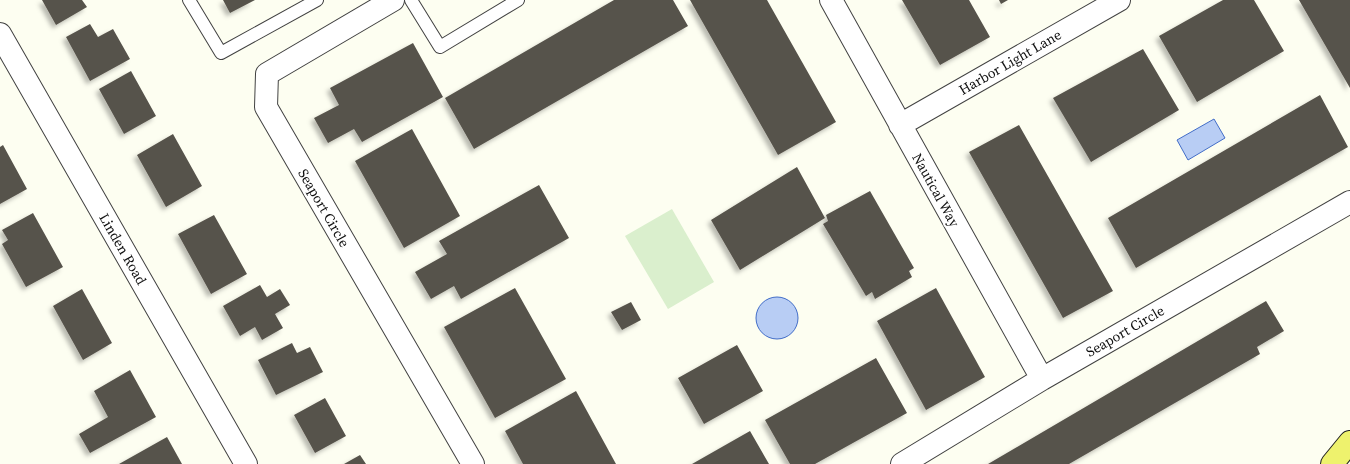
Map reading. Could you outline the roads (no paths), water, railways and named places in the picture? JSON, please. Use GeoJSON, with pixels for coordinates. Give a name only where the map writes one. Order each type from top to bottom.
{"type":"FeatureCollection","features":[{"type":"Feature","properties":{"kind":"main road"},"geometry":{"type":"LineString","coordinates":[[1332,464],[1350,442]]}},
{"type":"Feature","properties":{"kind":"street","name":"Seaport Circle"},"geometry":{"type":"LineString","coordinates":[[393,0],[267,74],[266,107],[473,464]]}},
{"type":"Feature","properties":{"kind":"street","name":"Nautical Way"},"geometry":{"type":"LineString","coordinates":[[831,0],[1042,379]]}},
{"type":"Feature","properties":{"kind":"street","name":"Harbor Light Lane"},"geometry":{"type":"LineString","coordinates":[[900,125],[1119,0]]}},
{"type":"Feature","properties":{"kind":"street","name":"Linden Road"},"geometry":{"type":"LineString","coordinates":[[0,34],[246,464]]}},
{"type":"Feature","properties":{"kind":"street","name":"Seaport Circle"},"geometry":{"type":"LineString","coordinates":[[902,464],[1042,379],[1350,202]]}},
{"type":"Feature","properties":{"kind":"lane"},"geometry":{"type":"LineString","coordinates":[[189,0],[221,53],[317,0]]}},
{"type":"Feature","properties":{"kind":"lane"},"geometry":{"type":"LineString","coordinates":[[411,0],[440,47],[518,0]]}},
{"type":"Feature","properties":{"kind":"water"},"geometry":{"type":"Polygon","coordinates":[[[1214,119],[1225,138],[1188,160],[1177,140],[1214,119]]]}},
{"type":"Feature","properties":{"kind":"water"},"geometry":{"type":"Polygon","coordinates":[[[773,297],[781,297],[792,303],[798,314],[798,322],[792,333],[781,339],[773,339],[762,333],[756,322],[756,314],[762,303],[773,297]]]}}]}
